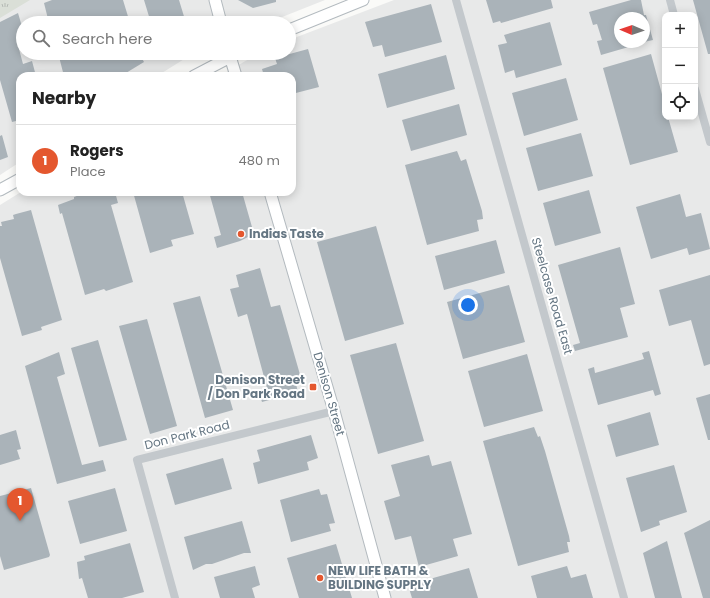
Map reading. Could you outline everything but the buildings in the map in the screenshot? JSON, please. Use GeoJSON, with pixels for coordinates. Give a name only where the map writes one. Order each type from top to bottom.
{"type":"FeatureCollection","features":[{"type":"Feature","properties":{"kind":"street"},"geometry":{"type":"LineString","coordinates":[[215,0],[219,16]]}},
{"type":"Feature","properties":{"kind":"street"},"geometry":{"type":"LineString","coordinates":[[296,27],[363,0]]}},
{"type":"Feature","properties":{"kind":"street","name":"Steelcase Road East"},"geometry":{"type":"LineString","coordinates":[[456,0],[624,598]]}},
{"type":"Feature","properties":{"kind":"street"},"geometry":{"type":"LineString","coordinates":[[670,0],[673,12]]}},
{"type":"Feature","properties":{"kind":"street"},"geometry":{"type":"LineString","coordinates":[[201,72],[222,60]]}},
{"type":"Feature","properties":{"kind":"street"},"geometry":{"type":"LineString","coordinates":[[234,60],[235,72]]}},
{"type":"Feature","properties":{"kind":"street"},"geometry":{"type":"LineString","coordinates":[[698,100],[710,142]]}},
{"type":"Feature","properties":{"kind":"street"},"geometry":{"type":"LineString","coordinates":[[0,190],[16,181]]}},
{"type":"Feature","properties":{"kind":"street","name":"Denison Street"},"geometry":{"type":"LineString","coordinates":[[271,196],[334,411],[385,598]]}},
{"type":"Feature","properties":{"kind":"street","name":"Don Park Road"},"geometry":{"type":"LineString","coordinates":[[175,598],[137,460],[334,411]]}},
{"type":"Feature","properties":{"kind":"shaded area"},"geometry":{"type":"Polygon","coordinates":[[[0,0],[325,0],[285,16],[16,16],[16,60],[183,60],[163,72],[16,72],[16,165],[0,175],[0,0]]]}},
{"type":"Feature","properties":{"kind":"shaded area"},"geometry":{"type":"Polygon","coordinates":[[[394,0],[710,0],[710,598],[0,598],[0,205],[16,195],[296,196],[296,72],[227,72],[247,60],[296,60],[296,37],[394,0]]]}},
{"type":"Feature","properties":{"kind":"green space"},"geometry":{"type":"Polygon","coordinates":[[[0,0],[30,0],[0,18],[0,0]]]}},
{"type":"Feature","properties":{"kind":"place","name":"Indias Taste"},"geometry":{"type":"Point","coordinates":[241,234]}},
{"type":"Feature","properties":{"kind":"place","name":"Denison Street / Don Park Road"},"geometry":{"type":"Point","coordinates":[313,387]}},
{"type":"Feature","properties":{"kind":"place","name":"Rogers"},"geometry":{"type":"Point","coordinates":[20,521]}},
{"type":"Feature","properties":{"kind":"place","name":"NEW LIFE BATH & BUILDING SUPPLY"},"geometry":{"type":"Point","coordinates":[320,578]}}]}
